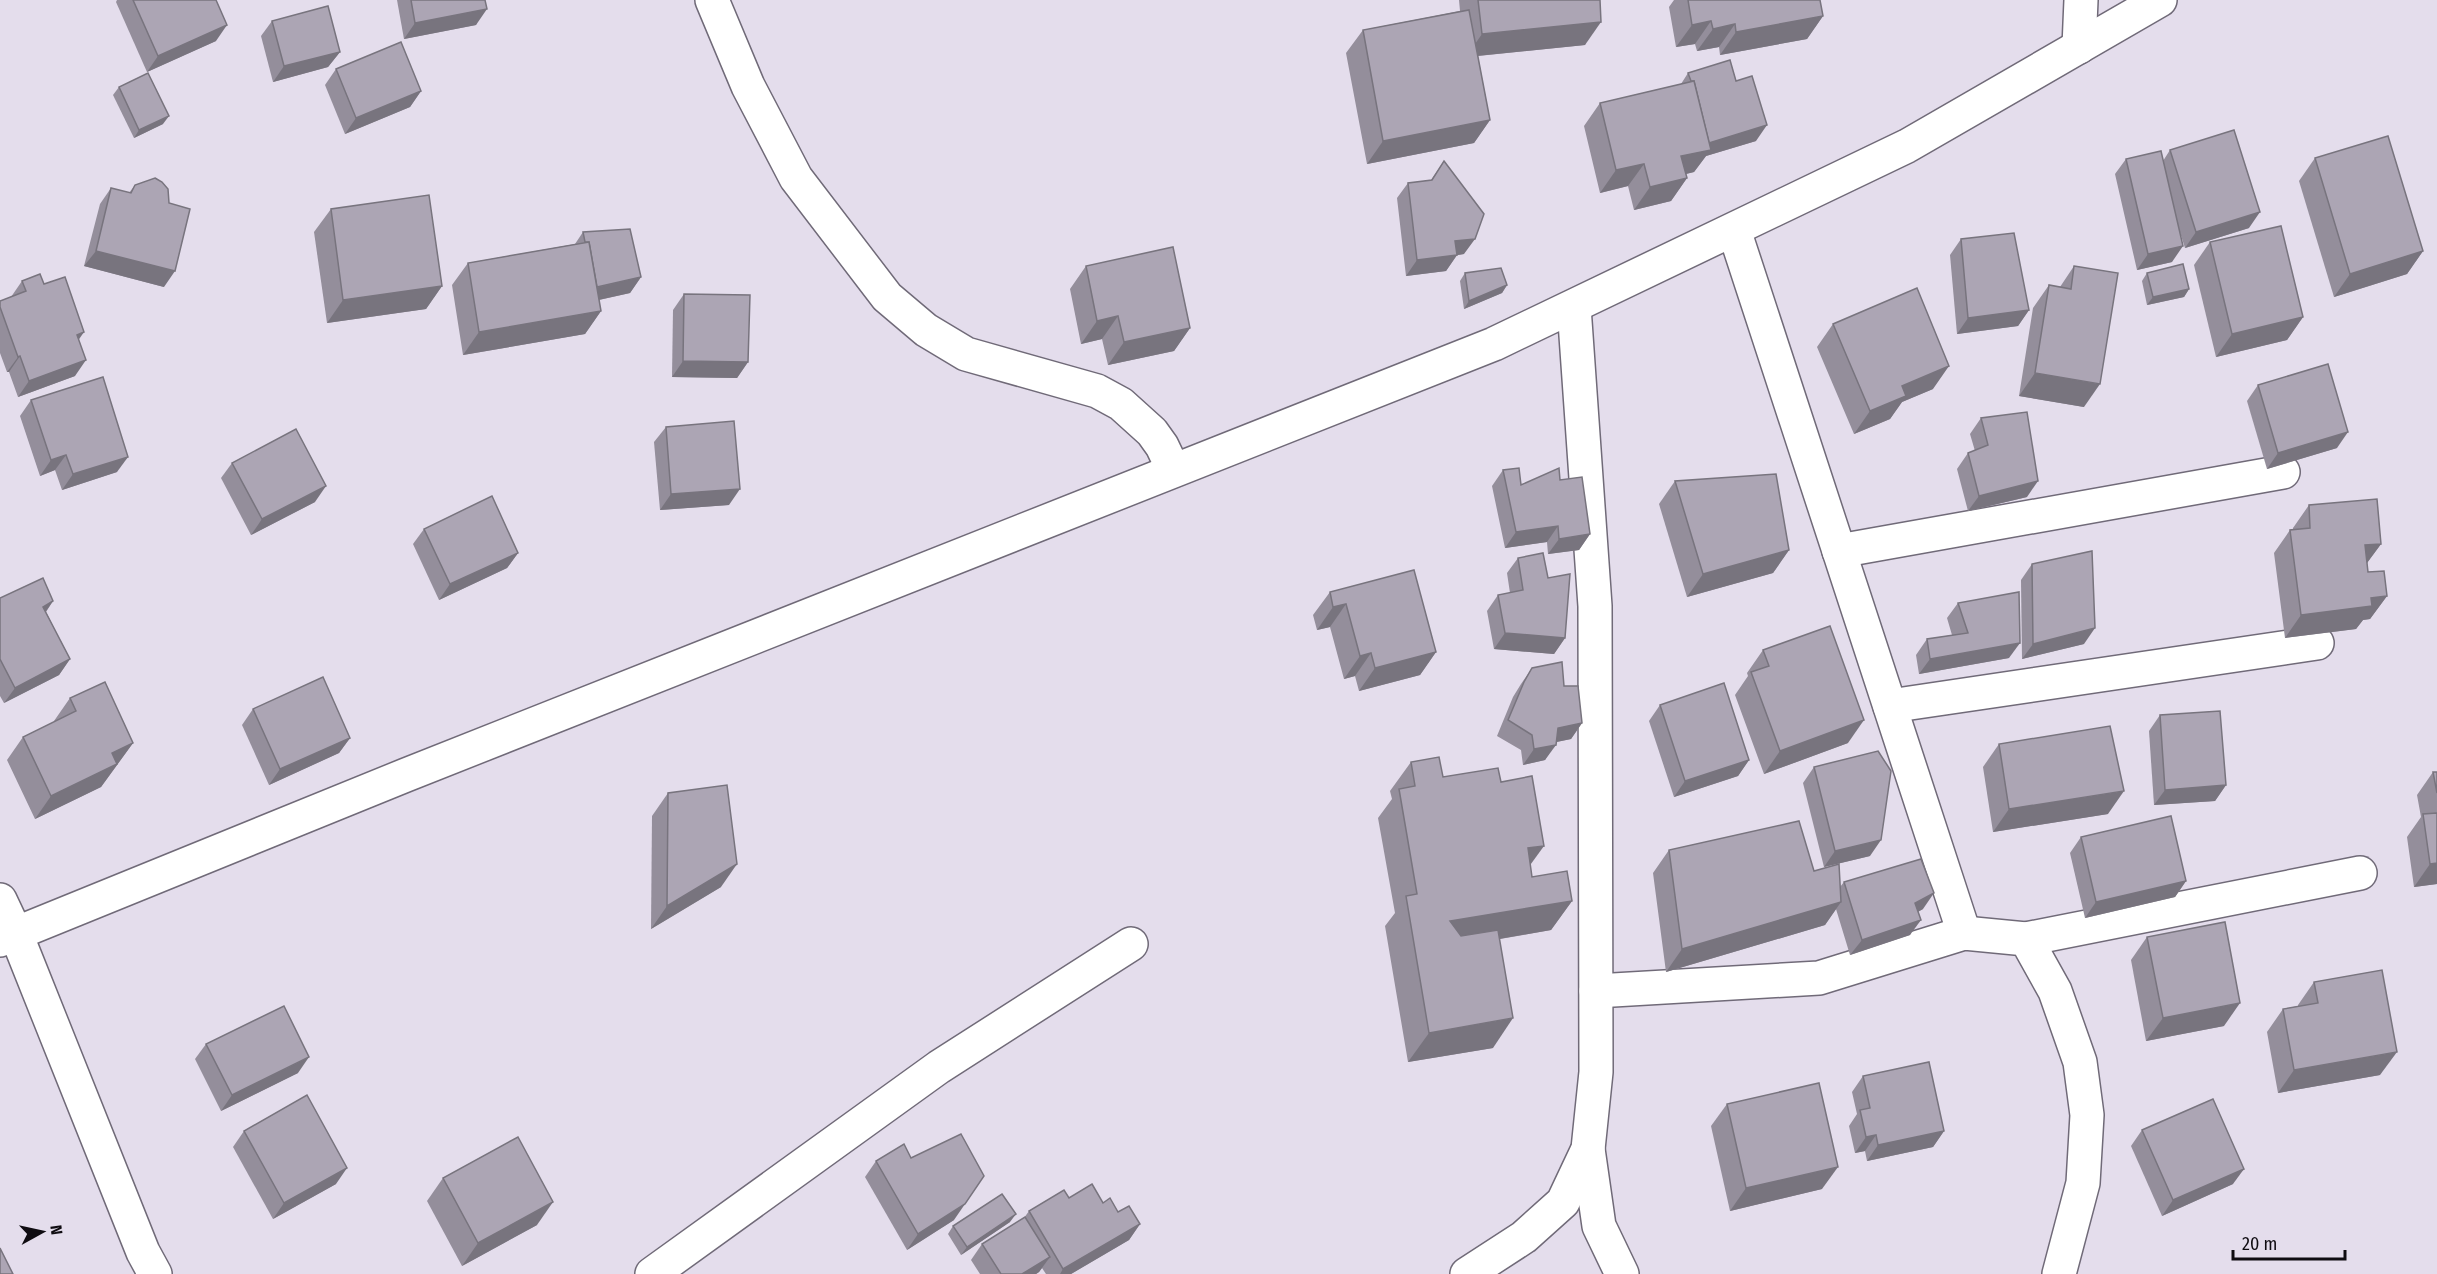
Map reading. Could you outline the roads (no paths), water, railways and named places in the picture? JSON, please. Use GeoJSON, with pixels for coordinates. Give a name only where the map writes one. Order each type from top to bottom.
{"type":"FeatureCollection","features":[{"type":"Feature","properties":{"kind":"street"},"geometry":{"type":"LineString","coordinates":[[712,0],[748,86],[796,178],[887,297],[926,330],[966,354],[1097,391],[1121,404],[1152,432],[1162,446],[1173,470]]}},
{"type":"Feature","properties":{"kind":"street"},"geometry":{"type":"LineString","coordinates":[[2079,47],[2081,0]]}},
{"type":"Feature","properties":{"kind":"street"},"geometry":{"type":"LineString","coordinates":[[8,937],[406,775],[1494,344],[1907,146],[2160,0]]}},
{"type":"Feature","properties":{"kind":"street"},"geometry":{"type":"LineString","coordinates":[[1734,230],[1964,933]]}},
{"type":"Feature","properties":{"kind":"street"},"geometry":{"type":"LineString","coordinates":[[1574,307],[1596,606],[1596,1072],[1588,1149],[1599,1226],[1622,1274]]}},
{"type":"Feature","properties":{"kind":"street"},"geometry":{"type":"LineString","coordinates":[[1839,551],[2283,472]]}},
{"type":"Feature","properties":{"kind":"street"},"geometry":{"type":"LineString","coordinates":[[1890,706],[2317,643]]}},
{"type":"Feature","properties":{"kind":"street"},"geometry":{"type":"LineString","coordinates":[[1596,991],[1819,978],[1964,933],[2026,939],[2360,873]]}},
{"type":"Feature","properties":{"kind":"street"},"geometry":{"type":"LineString","coordinates":[[0,900],[8,937],[143,1252],[155,1274]]}},
{"type":"Feature","properties":{"kind":"street"},"geometry":{"type":"LineString","coordinates":[[2026,939],[2055,991],[2080,1062],[2087,1114],[2083,1183],[2060,1274]]}},
{"type":"Feature","properties":{"kind":"street"},"geometry":{"type":"LineString","coordinates":[[652,1274],[939,1066],[1131,944]]}},
{"type":"Feature","properties":{"kind":"street"},"geometry":{"type":"LineString","coordinates":[[1467,1274],[1524,1237],[1563,1202],[1588,1149]]}}]}
